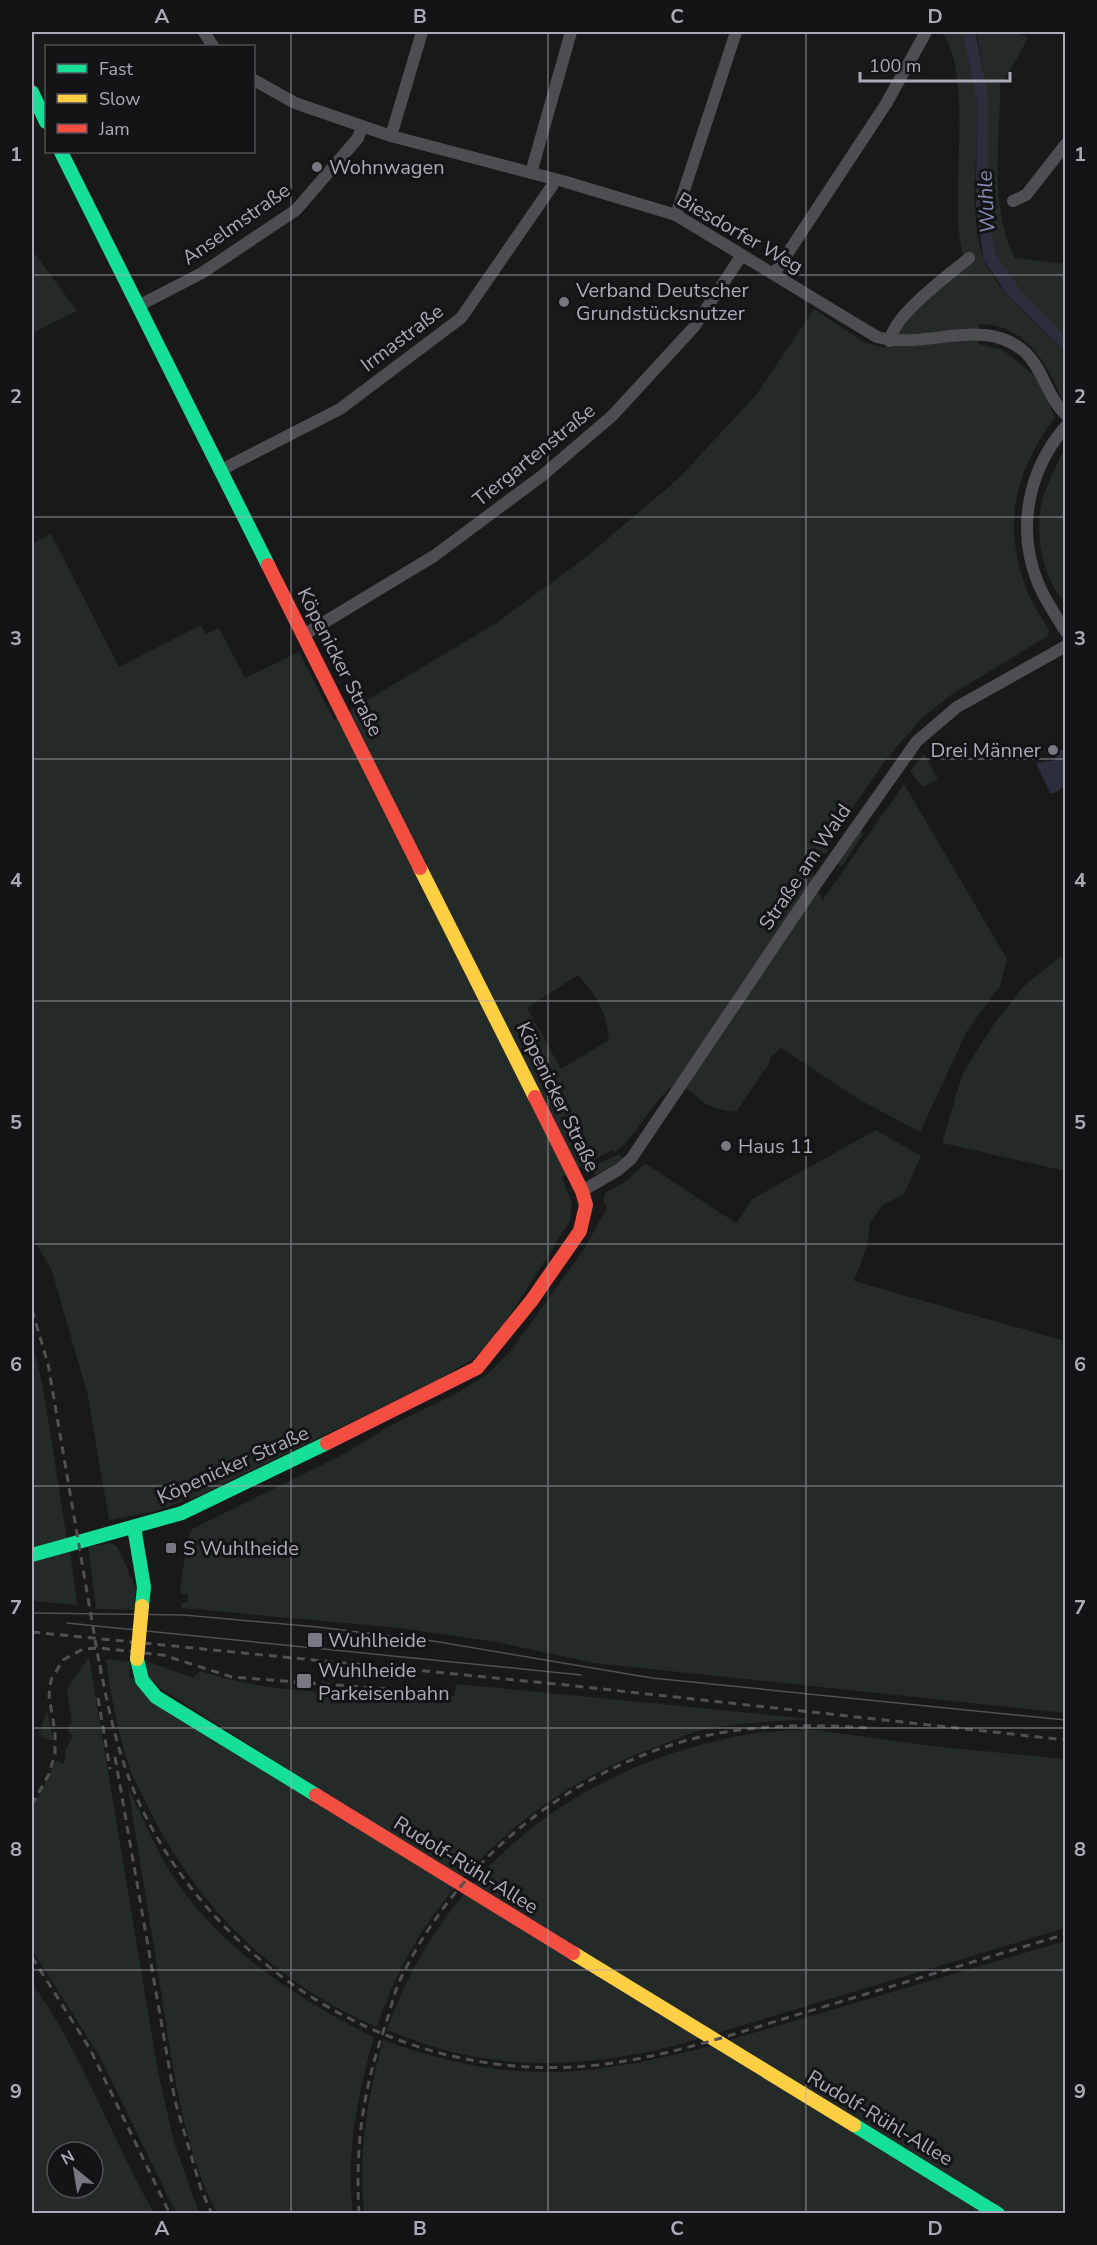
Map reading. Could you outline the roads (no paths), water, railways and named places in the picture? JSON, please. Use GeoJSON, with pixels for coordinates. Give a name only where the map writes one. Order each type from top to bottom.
{"type":"FeatureCollection","features":[{"type":"Feature","properties":{"kind":"main road"},"geometry":{"type":"LineString","coordinates":[[32,92],[45,120]]}},
{"type":"Feature","properties":{"kind":"main road","name":"Köpenicker Straße"},"geometry":{"type":"LineString","coordinates":[[62,153],[305,634],[582,1191],[586,1205],[580,1231],[503,1341],[477,1368],[203,1504],[134,1527]]}},
{"type":"Feature","properties":{"kind":"main road"},"geometry":{"type":"LineString","coordinates":[[32,1555],[134,1527]]}},
{"type":"Feature","properties":{"kind":"main road","name":"Rudolf-Rühl-Allee"},"geometry":{"type":"LineString","coordinates":[[134,1527],[144,1587],[137,1659],[138,1674],[142,1683],[156,1697],[998,2214]]}},
{"type":"Feature","properties":{"kind":"street"},"geometry":{"type":"LineString","coordinates":[[204,32],[212,45]]}},
{"type":"Feature","properties":{"kind":"street"},"geometry":{"type":"LineString","coordinates":[[391,136],[422,32]]}},
{"type":"Feature","properties":{"kind":"street"},"geometry":{"type":"LineString","coordinates":[[531,173],[571,32]]}},
{"type":"Feature","properties":{"kind":"street"},"geometry":{"type":"LineString","coordinates":[[676,215],[736,32]]}},
{"type":"Feature","properties":{"kind":"street"},"geometry":{"type":"LineString","coordinates":[[774,274],[886,104],[926,32]]}},
{"type":"Feature","properties":{"kind":"street","name":"Biesdorfer Weg"},"geometry":{"type":"LineString","coordinates":[[255,81],[296,103],[362,127],[676,215],[868,332],[890,340],[920,340],[972,333],[1008,340],[1026,353],[1040,370],[1052,399],[1065,415]]}},
{"type":"Feature","properties":{"kind":"street","name":"Anselmstraße"},"geometry":{"type":"LineString","coordinates":[[138,306],[202,273],[296,210],[358,138],[362,127]]}},
{"type":"Feature","properties":{"kind":"street"},"geometry":{"type":"LineString","coordinates":[[1013,201],[1026,195],[1065,144]]}},
{"type":"Feature","properties":{"kind":"street","name":"Irmastraße"},"geometry":{"type":"LineString","coordinates":[[221,470],[340,409],[460,318],[552,186],[554,179]]}},
{"type":"Feature","properties":{"kind":"street","name":"Tiergartenstraße"},"geometry":{"type":"LineString","coordinates":[[305,634],[434,556],[536,480],[612,416],[694,327],[742,255]]}},
{"type":"Feature","properties":{"kind":"street"},"geometry":{"type":"LineString","coordinates":[[890,340],[894,327],[910,310],[969,258]]}},
{"type":"Feature","properties":{"kind":"street"},"geometry":{"type":"LineString","coordinates":[[1065,426],[1052,444],[1034,480],[1026,521],[1028,551],[1039,586],[1065,632]]}},
{"type":"Feature","properties":{"kind":"street","name":"Straße am Wald"},"geometry":{"type":"LineString","coordinates":[[627,1163],[816,884],[917,741],[957,707],[1065,646]]}},
{"type":"Feature","properties":{"kind":"street","name":"Köpenicker Straße"},"geometry":{"type":"LineString","coordinates":[[582,1191],[627,1163]]}},
{"type":"Feature","properties":{"kind":"water","name":"Wuhle"},"geometry":{"type":"Polygon","coordinates":[[[963,32],[975,32],[988,93],[988,198],[995,252],[1023,293],[1065,335],[1065,351],[1007,294],[984,260],[976,208],[977,101],[963,32]]]}},
{"type":"Feature","properties":{"kind":"water"},"geometry":{"type":"Polygon","coordinates":[[[1065,749],[1065,785],[1055,793],[1050,793],[1036,763],[1055,760],[1059,750],[1065,749]]]}},
{"type":"Feature","properties":{"kind":"tram line"},"geometry":{"type":"LineString","coordinates":[[32,1613],[184,1615],[317,1627],[433,1641],[652,1678],[1066,1720]]}},
{"type":"Feature","properties":{"kind":"tram line"},"geometry":{"type":"LineString","coordinates":[[67,1623],[581,1675]]}},
{"type":"Feature","properties":{"kind":"railway"},"geometry":{"type":"LineString","coordinates":[[32,1310],[48,1364],[101,1674]]}},
{"type":"Feature","properties":{"kind":"railway"},"geometry":{"type":"LineString","coordinates":[[32,1632],[566,1685],[1066,1740]]}},
{"type":"Feature","properties":{"kind":"railway"},"geometry":{"type":"LineString","coordinates":[[32,1805],[49,1774],[55,1754],[55,1732],[49,1696],[51,1680],[63,1660],[83,1649],[99,1648],[163,1655],[232,1677],[440,1693]]}},
{"type":"Feature","properties":{"kind":"railway"},"geometry":{"type":"LineString","coordinates":[[100,1665],[116,1738],[134,1792],[177,1869],[221,1923],[273,1970],[330,2008],[393,2038],[459,2058],[528,2067],[598,2065],[648,2057],[723,2038],[1066,1934]]}},
{"type":"Feature","properties":{"kind":"railway"},"geometry":{"type":"LineString","coordinates":[[98,1698],[110,1769]]}},
{"type":"Feature","properties":{"kind":"railway"},"geometry":{"type":"LineString","coordinates":[[359,2214],[358,2164],[362,2117],[378,2048],[396,1990],[424,1936],[453,1896],[486,1859],[523,1825],[564,1796],[607,1771],[653,1751],[700,1737],[764,1727],[871,1728]]}},
{"type":"Feature","properties":{"kind":"railway"},"geometry":{"type":"LineString","coordinates":[[115,1757],[175,2101],[201,2189],[212,2214]]}},
{"type":"Feature","properties":{"kind":"railway"},"geometry":{"type":"LineString","coordinates":[[32,1957],[90,2049],[170,2214]]}},
{"type":"Feature","properties":{"kind":"place","name":"Wohnwagen"},"geometry":{"type":"Point","coordinates":[317,167]}},
{"type":"Feature","properties":{"kind":"place","name":"Verband Deutscher Grundstücksnutzer"},"geometry":{"type":"Point","coordinates":[564,302]}},
{"type":"Feature","properties":{"kind":"place","name":"Drei Männer"},"geometry":{"type":"Point","coordinates":[1053,750]}},
{"type":"Feature","properties":{"kind":"place","name":"Haus 11"},"geometry":{"type":"Point","coordinates":[726,1146]}},
{"type":"Feature","properties":{"kind":"place","name":"S Wuhlheide"},"geometry":{"type":"Point","coordinates":[171,1548]}},
{"type":"Feature","properties":{"kind":"place","name":"Wuhlheide"},"geometry":{"type":"Point","coordinates":[315,1640]}},
{"type":"Feature","properties":{"kind":"place","name":"Wuhlheide Parkeisenbahn"},"geometry":{"type":"Point","coordinates":[304,1681]}}]}
